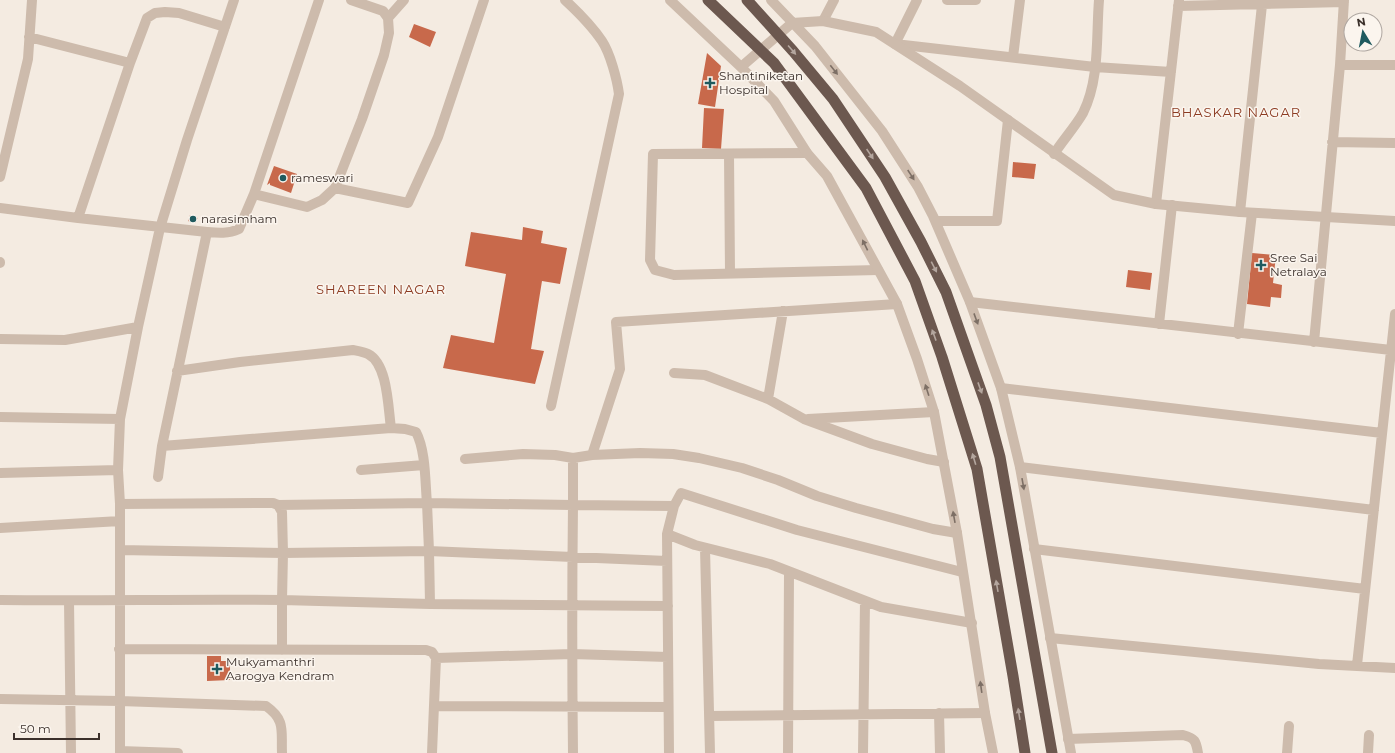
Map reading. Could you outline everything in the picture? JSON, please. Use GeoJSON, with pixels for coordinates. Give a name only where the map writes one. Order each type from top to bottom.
{"type":"FeatureCollection","features":[{"type":"Feature","properties":{"kind":"highway"},"geometry":{"type":"LineString","coordinates":[[708,0],[774,63],[866,188],[915,281],[942,357],[977,468],[1025,753]]}},
{"type":"Feature","properties":{"kind":"highway"},"geometry":{"type":"LineString","coordinates":[[747,0],[833,98],[885,177],[921,242],[946,292],[986,405],[1000,457],[1052,753]]}},
{"type":"Feature","properties":{"kind":"street"},"geometry":{"type":"LineString","coordinates":[[0,177],[28,59],[32,0]]}},
{"type":"Feature","properties":{"kind":"street"},"geometry":{"type":"LineString","coordinates":[[178,753],[120,752],[120,504],[118,470],[120,419],[138,327],[160,228],[187,140],[234,0]]}},
{"type":"Feature","properties":{"kind":"street"},"geometry":{"type":"LineString","coordinates":[[0,208],[160,228],[223,233],[232,232],[238,229],[254,194],[319,0]]}},
{"type":"Feature","properties":{"kind":"street"},"geometry":{"type":"LineString","coordinates":[[254,194],[307,207],[322,200],[335,188],[362,120],[384,55],[389,33],[388,18],[382,11],[351,0]]}},
{"type":"Feature","properties":{"kind":"street"},"geometry":{"type":"LineString","coordinates":[[388,18],[404,0]]}},
{"type":"Feature","properties":{"kind":"street"},"geometry":{"type":"LineString","coordinates":[[335,188],[408,203],[438,137],[484,0]]}},
{"type":"Feature","properties":{"kind":"street"},"geometry":{"type":"LineString","coordinates":[[551,406],[619,94],[617,79],[603,42],[585,20],[565,0]]}},
{"type":"Feature","properties":{"kind":"street"},"geometry":{"type":"LineString","coordinates":[[670,0],[741,67],[774,101],[807,153],[827,176],[897,304],[934,412],[957,533],[985,713],[993,753]]}},
{"type":"Feature","properties":{"kind":"street"},"geometry":{"type":"LineString","coordinates":[[770,0],[815,46],[882,131],[918,187],[936,221],[970,302],[1001,388],[1020,467],[1070,753]]}},
{"type":"Feature","properties":{"kind":"street"},"geometry":{"type":"LineString","coordinates":[[823,21],[834,0]]}},
{"type":"Feature","properties":{"kind":"street"},"geometry":{"type":"LineString","coordinates":[[895,44],[917,0]]}},
{"type":"Feature","properties":{"kind":"street"},"geometry":{"type":"LineString","coordinates":[[947,0],[976,0]]}},
{"type":"Feature","properties":{"kind":"street"},"geometry":{"type":"LineString","coordinates":[[1013,57],[1020,0],[1016,0]]}},
{"type":"Feature","properties":{"kind":"street"},"geometry":{"type":"LineString","coordinates":[[1054,154],[1082,114],[1091,91],[1095,67],[1099,0]]}},
{"type":"Feature","properties":{"kind":"street"},"geometry":{"type":"LineString","coordinates":[[1156,204],[1179,3],[1262,5],[1344,1],[1340,65],[1314,342]]}},
{"type":"Feature","properties":{"kind":"street"},"geometry":{"type":"LineString","coordinates":[[1240,212],[1262,5]]}},
{"type":"Feature","properties":{"kind":"street"},"geometry":{"type":"LineString","coordinates":[[78,218],[130,63],[147,18],[155,13],[165,12],[179,14],[225,27]]}},
{"type":"Feature","properties":{"kind":"street"},"geometry":{"type":"LineString","coordinates":[[741,67],[792,23],[823,21],[876,32],[960,86],[1114,195],[1172,206],[1252,213],[1395,221]]}},
{"type":"Feature","properties":{"kind":"street"},"geometry":{"type":"LineString","coordinates":[[30,37],[130,63]]}},
{"type":"Feature","properties":{"kind":"street"},"geometry":{"type":"LineString","coordinates":[[895,44],[1095,67],[1171,72]]}},
{"type":"Feature","properties":{"kind":"street"},"geometry":{"type":"LineString","coordinates":[[1340,65],[1395,65]]}},
{"type":"Feature","properties":{"kind":"street"},"geometry":{"type":"LineString","coordinates":[[936,221],[996,221],[1008,120]]}},
{"type":"Feature","properties":{"kind":"street"},"geometry":{"type":"LineString","coordinates":[[1332,142],[1395,143]]}},
{"type":"Feature","properties":{"kind":"street"},"geometry":{"type":"LineString","coordinates":[[807,153],[653,154],[650,260],[655,270],[674,275],[878,270]]}},
{"type":"Feature","properties":{"kind":"street"},"geometry":{"type":"LineString","coordinates":[[729,154],[730,273]]}},
{"type":"Feature","properties":{"kind":"street"},"geometry":{"type":"LineString","coordinates":[[1159,324],[1172,206]]}},
{"type":"Feature","properties":{"kind":"street"},"geometry":{"type":"LineString","coordinates":[[1238,334],[1252,213]]}},
{"type":"Feature","properties":{"kind":"street"},"geometry":{"type":"LineString","coordinates":[[158,478],[162,446],[194,297],[206,232]]}},
{"type":"Feature","properties":{"kind":"street"},"geometry":{"type":"LineString","coordinates":[[970,302],[1238,334],[1391,350]]}},
{"type":"Feature","properties":{"kind":"street"},"geometry":{"type":"LineString","coordinates":[[592,455],[620,369],[616,322],[897,304]]}},
{"type":"Feature","properties":{"kind":"street"},"geometry":{"type":"LineString","coordinates":[[768,400],[783,311]]}},
{"type":"Feature","properties":{"kind":"street"},"geometry":{"type":"LineString","coordinates":[[1358,665],[1395,314]]}},
{"type":"Feature","properties":{"kind":"street"},"geometry":{"type":"LineString","coordinates":[[0,339],[65,340],[138,327]]}},
{"type":"Feature","properties":{"kind":"street"},"geometry":{"type":"LineString","coordinates":[[178,371],[240,362],[353,350],[369,354],[380,366],[386,388],[391,428]]}},
{"type":"Feature","properties":{"kind":"street"},"geometry":{"type":"LineString","coordinates":[[674,373],[705,375],[768,400],[804,419],[872,444],[926,459],[944,462]]}},
{"type":"Feature","properties":{"kind":"street"},"geometry":{"type":"LineString","coordinates":[[1001,388],[1382,433]]}},
{"type":"Feature","properties":{"kind":"street"},"geometry":{"type":"LineString","coordinates":[[804,419],[934,412]]}},
{"type":"Feature","properties":{"kind":"street"},"geometry":{"type":"LineString","coordinates":[[0,417],[120,419]]}},
{"type":"Feature","properties":{"kind":"street"},"geometry":{"type":"LineString","coordinates":[[162,446],[391,428],[405,429],[416,432],[420,440],[424,465],[427,503],[430,604]]}},
{"type":"Feature","properties":{"kind":"street"},"geometry":{"type":"LineString","coordinates":[[465,459],[523,454],[554,455],[573,458],[592,455],[673,454],[699,458],[742,468],[778,480],[817,496],[856,508],[933,529],[957,533]]}},
{"type":"Feature","properties":{"kind":"street"},"geometry":{"type":"LineString","coordinates":[[573,458],[573,753]]}},
{"type":"Feature","properties":{"kind":"street"},"geometry":{"type":"LineString","coordinates":[[361,470],[424,465]]}},
{"type":"Feature","properties":{"kind":"street"},"geometry":{"type":"LineString","coordinates":[[1020,467],[1374,510]]}},
{"type":"Feature","properties":{"kind":"street"},"geometry":{"type":"LineString","coordinates":[[0,473],[118,470]]}},
{"type":"Feature","properties":{"kind":"street"},"geometry":{"type":"LineString","coordinates":[[669,753],[667,534],[674,506],[681,493],[797,530],[962,572]]}},
{"type":"Feature","properties":{"kind":"street"},"geometry":{"type":"LineString","coordinates":[[120,504],[273,503],[278,505],[427,503],[674,506]]}},
{"type":"Feature","properties":{"kind":"street"},"geometry":{"type":"LineString","coordinates":[[278,505],[282,512],[282,650]]}},
{"type":"Feature","properties":{"kind":"street"},"geometry":{"type":"LineString","coordinates":[[0,528],[120,521]]}},
{"type":"Feature","properties":{"kind":"street"},"geometry":{"type":"LineString","coordinates":[[667,534],[705,548],[770,564],[881,607],[972,623]]}},
{"type":"Feature","properties":{"kind":"street"},"geometry":{"type":"LineString","coordinates":[[705,548],[710,753]]}},
{"type":"Feature","properties":{"kind":"street"},"geometry":{"type":"LineString","coordinates":[[1034,549],[1366,589]]}},
{"type":"Feature","properties":{"kind":"street"},"geometry":{"type":"LineString","coordinates":[[120,550],[283,553],[429,551],[667,561]]}},
{"type":"Feature","properties":{"kind":"street"},"geometry":{"type":"LineString","coordinates":[[788,572],[788,753]]}},
{"type":"Feature","properties":{"kind":"street"},"geometry":{"type":"LineString","coordinates":[[0,600],[120,601],[201,599],[430,604],[668,606]]}},
{"type":"Feature","properties":{"kind":"street"},"geometry":{"type":"LineString","coordinates":[[69,601],[71,753]]}},
{"type":"Feature","properties":{"kind":"street"},"geometry":{"type":"LineString","coordinates":[[863,753],[865,601]]}},
{"type":"Feature","properties":{"kind":"street"},"geometry":{"type":"LineString","coordinates":[[1050,638],[1319,664],[1395,668]]}},
{"type":"Feature","properties":{"kind":"street"},"geometry":{"type":"LineString","coordinates":[[120,649],[426,650],[432,652],[436,658],[432,753]]}},
{"type":"Feature","properties":{"kind":"street"},"geometry":{"type":"LineString","coordinates":[[436,658],[572,654],[668,657]]}},
{"type":"Feature","properties":{"kind":"street"},"geometry":{"type":"LineString","coordinates":[[0,699],[266,706],[275,713],[281,722],[282,753]]}},
{"type":"Feature","properties":{"kind":"street"},"geometry":{"type":"LineString","coordinates":[[434,706],[668,707]]}},
{"type":"Feature","properties":{"kind":"street"},"geometry":{"type":"LineString","coordinates":[[939,713],[940,753]]}},
{"type":"Feature","properties":{"kind":"street"},"geometry":{"type":"LineString","coordinates":[[709,716],[985,713]]}},
{"type":"Feature","properties":{"kind":"street"},"geometry":{"type":"LineString","coordinates":[[1287,753],[1289,726]]}},
{"type":"Feature","properties":{"kind":"street"},"geometry":{"type":"LineString","coordinates":[[1068,739],[1183,735],[1190,737],[1196,742],[1198,753]]}},
{"type":"Feature","properties":{"kind":"street"},"geometry":{"type":"LineString","coordinates":[[1368,753],[1369,735]]}},
{"type":"Feature","properties":{"kind":"building"},"geometry":{"type":"Polygon","coordinates":[[[414,24],[436,32],[430,47],[409,37],[414,24]]]}},
{"type":"Feature","properties":{"kind":"building"},"geometry":{"type":"Polygon","coordinates":[[[707,53],[721,66],[715,107],[698,104],[707,53]]]}},
{"type":"Feature","properties":{"kind":"building"},"geometry":{"type":"Polygon","coordinates":[[[704,108],[724,109],[721,149],[702,148],[704,108]]]}},
{"type":"Feature","properties":{"kind":"building"},"geometry":{"type":"Polygon","coordinates":[[[1013,162],[1036,164],[1034,179],[1012,177],[1013,162]]]}},
{"type":"Feature","properties":{"kind":"building","name":"rameswari"},"geometry":{"type":"Polygon","coordinates":[[[274,166],[297,174],[291,193],[270,185],[270,183],[267,185],[274,166]]]}},
{"type":"Feature","properties":{"kind":"building","name":"narasimham"},"geometry":{"type":"Polygon","coordinates":[[[190,215],[198,218],[195,223],[188,221],[190,215]]]}},
{"type":"Feature","properties":{"kind":"building"},"geometry":{"type":"Polygon","coordinates":[[[523,227],[543,231],[541,243],[567,248],[560,284],[542,281],[531,349],[544,351],[535,384],[443,368],[451,335],[494,343],[506,274],[465,266],[471,232],[522,240],[523,227]]]}},
{"type":"Feature","properties":{"kind":"building"},"geometry":{"type":"Polygon","coordinates":[[[1252,253],[1276,255],[1273,283],[1282,285],[1281,298],[1271,297],[1270,307],[1247,304],[1252,253]]]}},
{"type":"Feature","properties":{"kind":"building"},"geometry":{"type":"Polygon","coordinates":[[[1128,270],[1152,273],[1150,290],[1126,287],[1128,270]]]}},
{"type":"Feature","properties":{"kind":"building"},"geometry":{"type":"Polygon","coordinates":[[[207,656],[221,656],[221,661],[230,661],[230,680],[207,681],[207,656]]]}},
{"type":"Feature","properties":{"kind":"place","name":"Shantiniketan Hospital"},"geometry":{"type":"Point","coordinates":[710,83]}},
{"type":"Feature","properties":{"kind":"place","name":"rameswari"},"geometry":{"type":"Point","coordinates":[283,178]}},
{"type":"Feature","properties":{"kind":"place","name":"narasimham"},"geometry":{"type":"Point","coordinates":[193,219]}},
{"type":"Feature","properties":{"kind":"place","name":"Sree Sai Netralaya"},"geometry":{"type":"Point","coordinates":[1261,265]}},
{"type":"Feature","properties":{"kind":"place","name":"Mukyamanthri Aarogya Kendram"},"geometry":{"type":"Point","coordinates":[217,669]}},
{"type":"Feature","properties":{"kind":"district","name":"BHASKAR NAGAR"},"geometry":{"type":"Point","coordinates":[1236,112]}},
{"type":"Feature","properties":{"kind":"district","name":"SHAREEN NAGAR"},"geometry":{"type":"Point","coordinates":[381,289]}}]}
